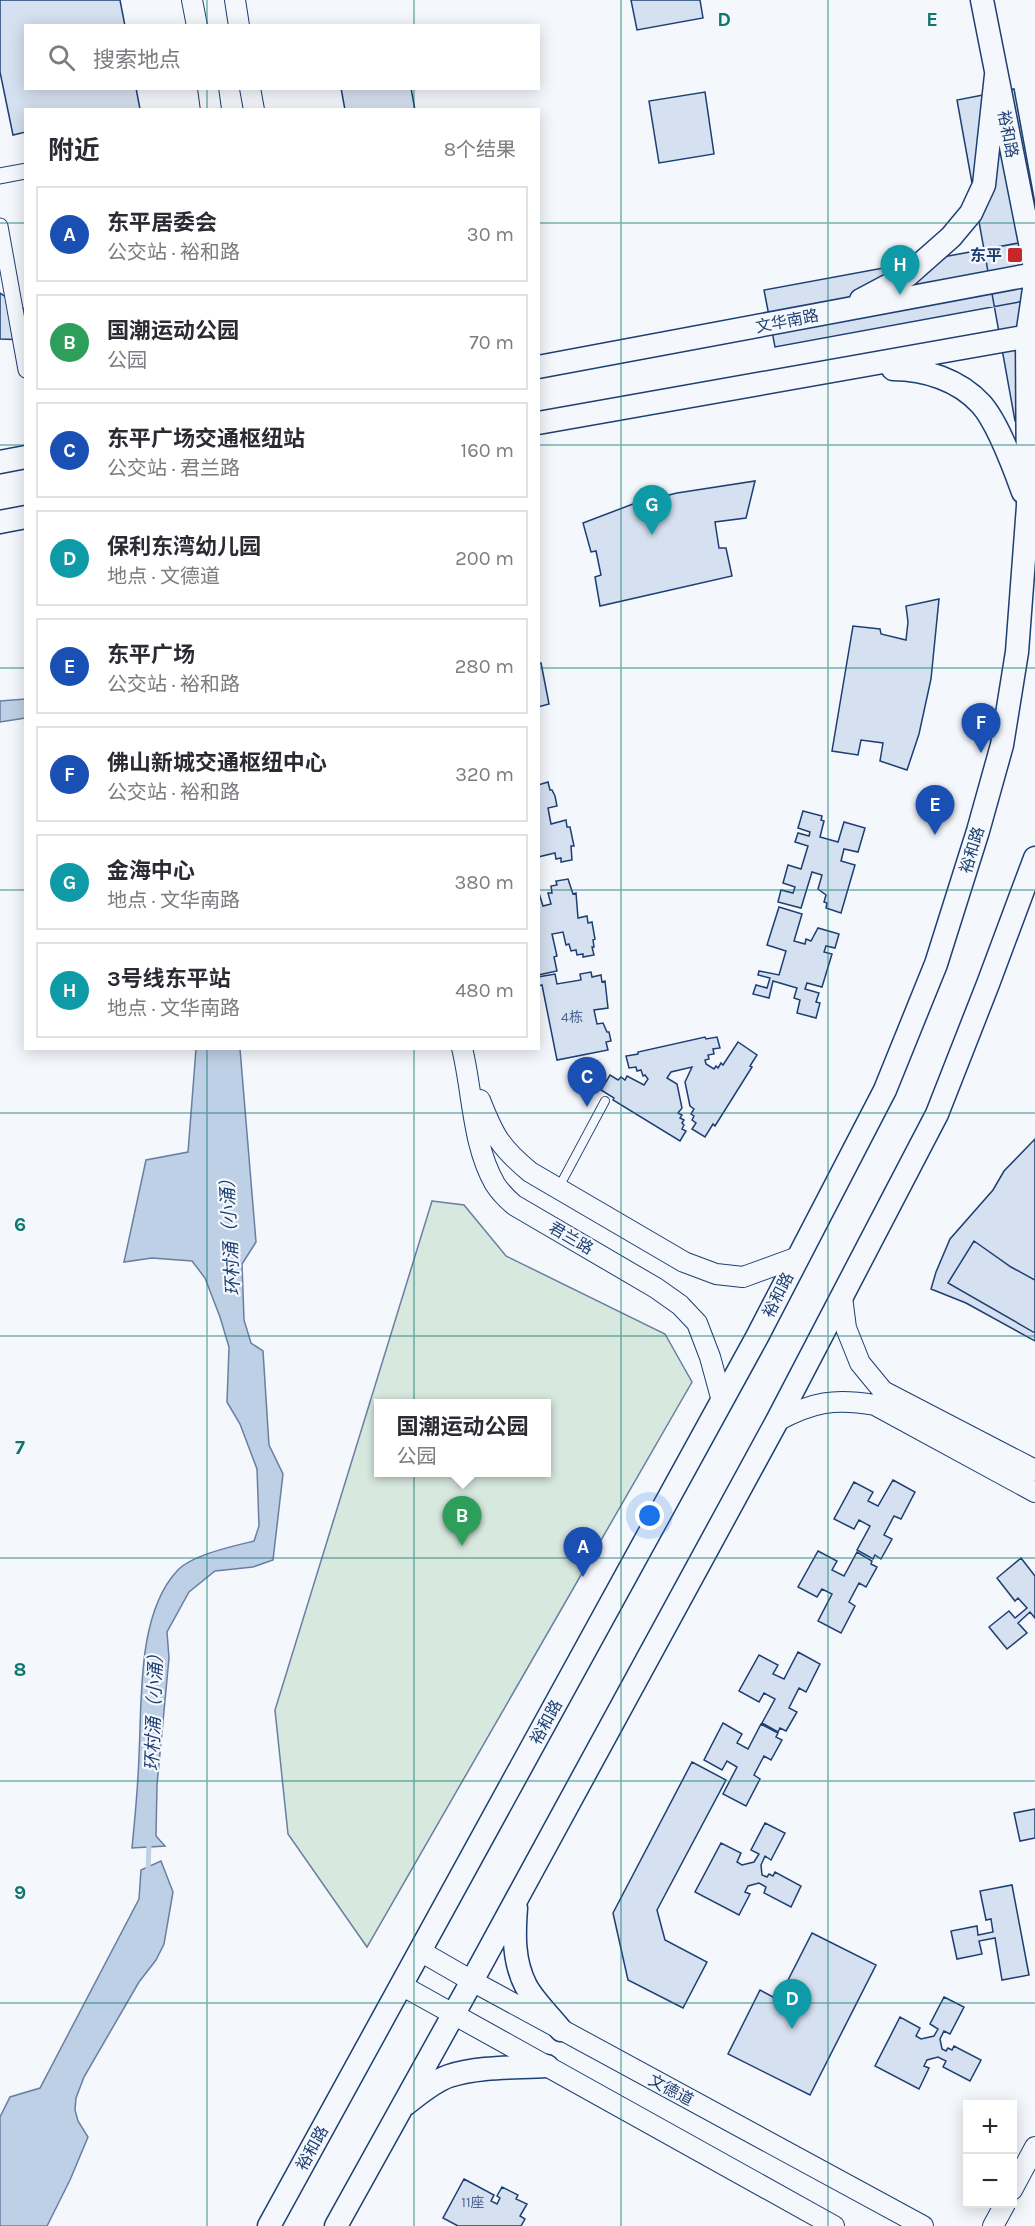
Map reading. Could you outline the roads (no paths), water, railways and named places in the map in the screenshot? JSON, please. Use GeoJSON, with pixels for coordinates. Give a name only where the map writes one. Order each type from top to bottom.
{"type":"FeatureCollection","features":[{"type":"Feature","properties":{"kind":"main road","name":"裕和路"},"geometry":{"type":"LineString","coordinates":[[982,0],[1035,268]]}},
{"type":"Feature","properties":{"kind":"main road"},"geometry":{"type":"LineString","coordinates":[[842,310],[908,275],[951,237],[971,213],[984,185],[996,75]]}},
{"type":"Feature","properties":{"kind":"main road","name":"文华南路"},"geometry":{"type":"LineString","coordinates":[[540,367],[1035,274]]}},
{"type":"Feature","properties":{"kind":"main road","name":"裕和路"},"geometry":{"type":"LineString","coordinates":[[269,2226],[757,1337],[885,1090],[936,964],[978,831],[1002,745],[1015,663],[1028,506],[1031,336],[1035,282]]}},
{"type":"Feature","properties":{"kind":"main road"},"geometry":{"type":"LineString","coordinates":[[540,423],[1031,336]]}},
{"type":"Feature","properties":{"kind":"main road"},"geometry":{"type":"LineString","coordinates":[[853,369],[919,371],[949,380],[981,404],[1004,442],[1028,506]]}},
{"type":"Feature","properties":{"kind":"main road"},"geometry":{"type":"LineString","coordinates":[[0,462],[24,457]]}},
{"type":"Feature","properties":{"kind":"main road"},"geometry":{"type":"LineString","coordinates":[[0,522],[24,517]]}},
{"type":"Feature","properties":{"kind":"main road"},"geometry":{"type":"LineString","coordinates":[[336,2226],[452,2014],[472,1982],[777,1421],[937,1114],[1035,858]]}},
{"type":"Feature","properties":{"kind":"main road"},"geometry":{"type":"LineString","coordinates":[[517,1899],[514,1934],[517,1963],[526,1987],[561,2030]]}},
{"type":"Feature","properties":{"kind":"main road"},"geometry":{"type":"LineString","coordinates":[[400,2108],[448,2076],[476,2071],[547,2066]]}},
{"type":"Feature","properties":{"kind":"street"},"geometry":{"type":"LineString","coordinates":[[192,0],[196,24]]}},
{"type":"Feature","properties":{"kind":"street"},"geometry":{"type":"LineString","coordinates":[[234,0],[239,24]]}},
{"type":"Feature","properties":{"kind":"street"},"geometry":{"type":"LineString","coordinates":[[208,90],[211,108]]}},
{"type":"Feature","properties":{"kind":"street"},"geometry":{"type":"LineString","coordinates":[[250,90],[254,108]]}},
{"type":"Feature","properties":{"kind":"street"},"geometry":{"type":"LineString","coordinates":[[0,176],[24,171]]}},
{"type":"Feature","properties":{"kind":"street"},"geometry":{"type":"LineString","coordinates":[[0,226],[24,359]]}},
{"type":"Feature","properties":{"kind":"street"},"geometry":{"type":"LineString","coordinates":[[1015,912],[1035,897]]}},
{"type":"Feature","properties":{"kind":"street"},"geometry":{"type":"LineString","coordinates":[[463,1052],[493,1132],[510,1155],[530,1172],[684,1262],[716,1274],[743,1277],[798,1257]]}},
{"type":"Feature","properties":{"kind":"street","name":"君兰路"},"geometry":{"type":"LineString","coordinates":[[463,1052],[477,1132],[487,1168],[496,1186],[514,1205],[656,1288],[680,1305],[697,1323],[710,1357],[722,1401]]}},
{"type":"Feature","properties":{"kind":"street"},"geometry":{"type":"LineString","coordinates":[[842,1297],[846,1329],[860,1363],[883,1391],[1035,1470]]}},
{"type":"Feature","properties":{"kind":"street"},"geometry":{"type":"LineString","coordinates":[[777,1421],[804,1407],[847,1400],[875,1405],[1035,1492]]}},
{"type":"Feature","properties":{"kind":"street","name":"文德道"},"geometry":{"type":"LineString","coordinates":[[420,1951],[472,1982],[923,2226]]}},
{"type":"Feature","properties":{"kind":"street"},"geometry":{"type":"LineString","coordinates":[[401,1985],[834,2226]]}},
{"type":"Feature","properties":{"kind":"street"},"geometry":{"type":"LineString","coordinates":[[1017,2181],[1035,2147]]}},
{"type":"Feature","properties":{"kind":"street"},"geometry":{"type":"LineString","coordinates":[[993,2226],[1003,2208]]}},
{"type":"Feature","properties":{"kind":"lane"},"geometry":{"type":"LineString","coordinates":[[558,1189],[605,1101]]}},
{"type":"Feature","properties":{"kind":"water"},"geometry":{"type":"Polygon","coordinates":[[[24,699],[24,718],[0,722],[0,701],[24,699]]]}},
{"type":"Feature","properties":{"kind":"water"},"geometry":{"type":"Polygon","coordinates":[[[196,1050],[240,1050],[256,1242],[242,1264],[244,1320],[251,1343],[263,1351],[269,1445],[283,1474],[273,1560],[253,1567],[215,1571],[189,1592],[167,1632],[169,1658],[157,1785],[156,1836],[165,1846],[132,1848],[144,1659],[155,1610],[164,1589],[184,1565],[213,1552],[254,1541],[259,1526],[257,1469],[240,1424],[227,1402],[229,1347],[205,1278],[192,1261],[152,1258],[124,1262],[146,1160],[188,1152],[196,1050]]]}},
{"type":"Feature","properties":{"kind":"water"},"geometry":{"type":"Polygon","coordinates":[[[161,1861],[173,1892],[164,1944],[156,1960],[139,1982],[84,2077],[76,2098],[75,2110],[78,2121],[88,2137],[70,2180],[47,2226],[0,2226],[0,2117],[10,2097],[40,2088],[139,1899],[141,1870],[161,1861]]]}},
{"type":"Feature","properties":{"kind":"waterway","name":"环村涌（小涌）"},"geometry":{"type":"LineString","coordinates":[[148,1872],[149,1843]]}},
{"type":"Feature","properties":{"kind":"place","name":"东平"},"geometry":{"type":"Point","coordinates":[1015,255]}},
{"type":"Feature","properties":{"kind":"place","name":"3号线东平站"},"geometry":{"type":"Point","coordinates":[900,295]}},
{"type":"Feature","properties":{"kind":"place","name":"金海中心"},"geometry":{"type":"Point","coordinates":[652,535]}},
{"type":"Feature","properties":{"kind":"place","name":"佛山新城交通枢纽中心"},"geometry":{"type":"Point","coordinates":[981,753]}},
{"type":"Feature","properties":{"kind":"place","name":"东平广场"},"geometry":{"type":"Point","coordinates":[935,835]}},
{"type":"Feature","properties":{"kind":"place","name":"东平广场交通枢纽站"},"geometry":{"type":"Point","coordinates":[587,1107]}},
{"type":"Feature","properties":{"kind":"place","name":"国潮运动公园"},"geometry":{"type":"Point","coordinates":[462,1546]}},
{"type":"Feature","properties":{"kind":"place","name":"东平居委会"},"geometry":{"type":"Point","coordinates":[583,1577]}},
{"type":"Feature","properties":{"kind":"place","name":"保利东湾幼儿园"},"geometry":{"type":"Point","coordinates":[792,2029]}}]}
